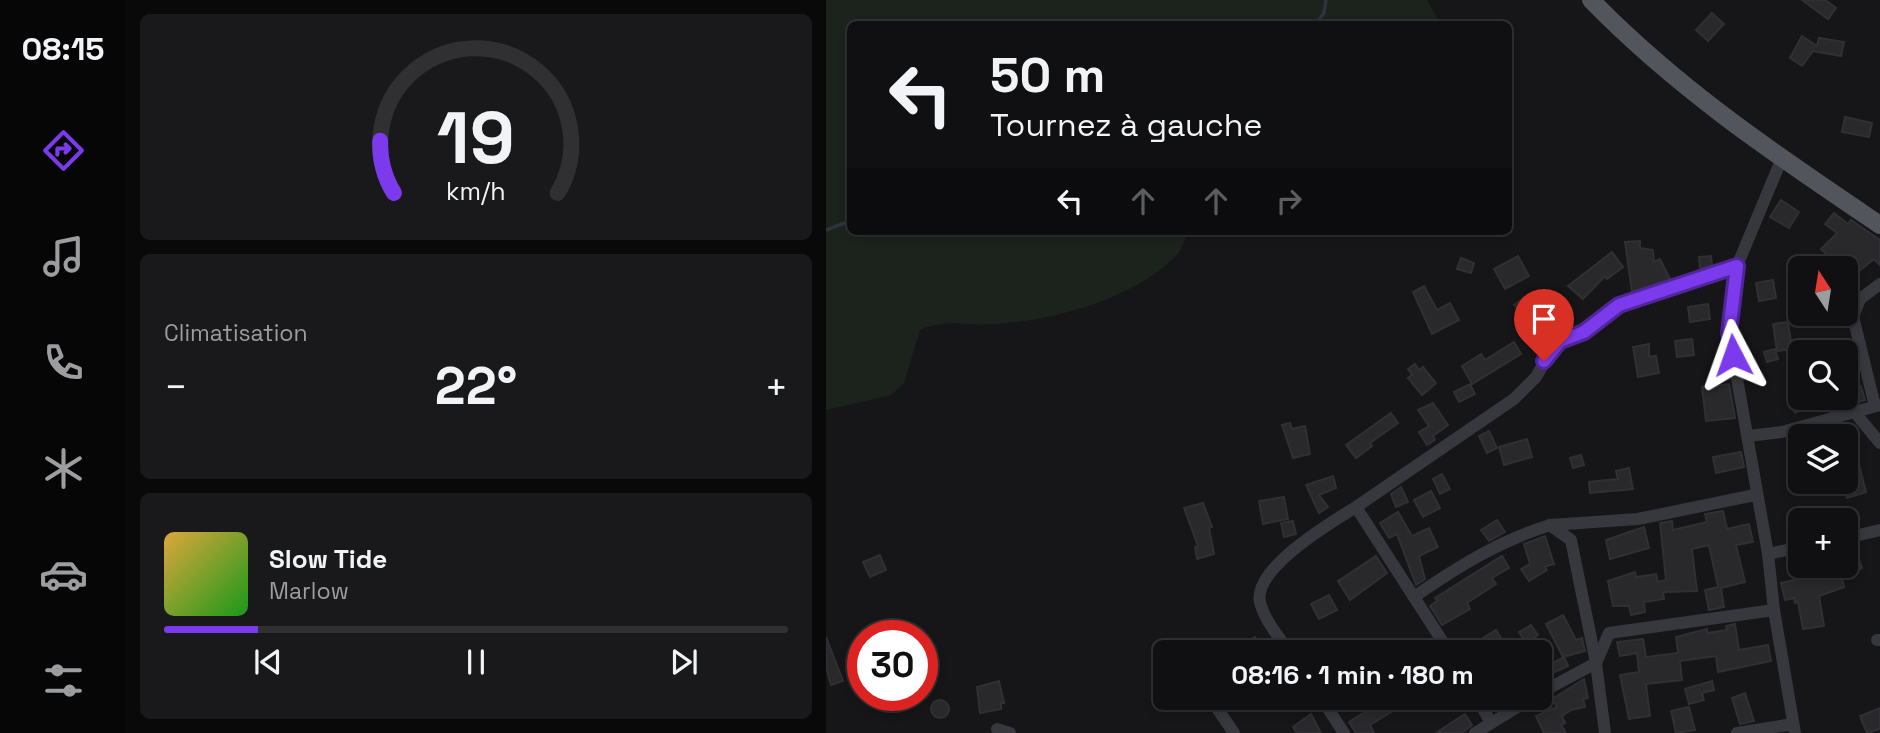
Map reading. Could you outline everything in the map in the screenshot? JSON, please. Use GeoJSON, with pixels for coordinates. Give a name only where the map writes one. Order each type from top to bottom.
{"type":"FeatureCollection","features":[{"type":"Feature","properties":{"kind":"main road"},"geometry":{"type":"LineString","coordinates":[[1591,0],[1656,63],[1722,117],[1880,225]]}},
{"type":"Feature","properties":{"kind":"street"},"geometry":{"type":"LineString","coordinates":[[1737,733],[1794,728],[1773,610],[1768,554],[1755,495],[1748,436],[1729,333],[1737,266],[1782,158]]}},
{"type":"Feature","properties":{"kind":"street"},"geometry":{"type":"LineString","coordinates":[[1281,640],[1259,600],[1276,564],[1290,551],[1514,399],[1536,377],[1552,349],[1560,341],[1584,332],[1619,305],[1737,266]]}},
{"type":"Feature","properties":{"kind":"street"},"geometry":{"type":"LineString","coordinates":[[1858,304],[1860,299],[1880,284]]}},
{"type":"Feature","properties":{"kind":"street"},"geometry":{"type":"LineString","coordinates":[[1748,436],[1782,432],[1878,406],[1857,326]]}},
{"type":"Feature","properties":{"kind":"street"},"geometry":{"type":"LineString","coordinates":[[1856,414],[1880,442]]}},
{"type":"Feature","properties":{"kind":"street"},"geometry":{"type":"LineString","coordinates":[[1414,597],[1467,560],[1508,539],[1550,526],[1638,519],[1755,495]]}},
{"type":"Feature","properties":{"kind":"street"},"geometry":{"type":"LineString","coordinates":[[1356,507],[1442,640]]}},
{"type":"Feature","properties":{"kind":"street"},"geometry":{"type":"LineString","coordinates":[[1550,526],[1571,540],[1596,663],[1605,733]]}},
{"type":"Feature","properties":{"kind":"street"},"geometry":{"type":"LineString","coordinates":[[1858,535],[1880,530]]}},
{"type":"Feature","properties":{"kind":"street"},"geometry":{"type":"LineString","coordinates":[[1768,554],[1788,550]]}},
{"type":"Feature","properties":{"kind":"street"},"geometry":{"type":"LineString","coordinates":[[1552,687],[1596,663],[1609,633],[1773,610]]}},
{"type":"Feature","properties":{"kind":"street"},"geometry":{"type":"LineString","coordinates":[[1218,710],[1234,733]]}},
{"type":"Feature","properties":{"kind":"street"},"geometry":{"type":"LineString","coordinates":[[1329,710],[1343,733]]}},
{"type":"Feature","properties":{"kind":"street"},"geometry":{"type":"LineString","coordinates":[[1484,710],[1491,723]]}},
{"type":"Feature","properties":{"kind":"street"},"geometry":{"type":"LineString","coordinates":[[1475,733],[1512,710]]}},
{"type":"Feature","properties":{"kind":"street"},"geometry":{"type":"LineString","coordinates":[[997,730],[1010,733]]}},
{"type":"Feature","properties":{"kind":"shaded area"},"geometry":{"type":"Polygon","coordinates":[[[826,0],[1427,0],[1439,21],[847,21],[847,235],[1186,235],[1179,253],[1159,270],[1139,284],[1092,305],[1017,322],[947,324],[920,330],[904,383],[891,395],[826,410],[826,0]]]}},
{"type":"Feature","properties":{"kind":"building"},"geometry":{"type":"Polygon","coordinates":[[[1802,0],[1825,0],[1836,8],[1828,19],[1802,0]]]}},
{"type":"Feature","properties":{"kind":"building"},"geometry":{"type":"Polygon","coordinates":[[[1712,13],[1724,24],[1708,41],[1696,30],[1712,13]]]}},
{"type":"Feature","properties":{"kind":"building"},"geometry":{"type":"Polygon","coordinates":[[[1802,36],[1817,46],[1819,38],[1844,42],[1841,56],[1813,51],[1802,66],[1790,58],[1802,36]]]}},
{"type":"Feature","properties":{"kind":"building"},"geometry":{"type":"Polygon","coordinates":[[[1845,117],[1872,123],[1869,137],[1842,132],[1845,117]]]}},
{"type":"Feature","properties":{"kind":"building"},"geometry":{"type":"Polygon","coordinates":[[[1781,200],[1799,212],[1789,228],[1770,217],[1781,200]]]}},
{"type":"Feature","properties":{"kind":"building"},"geometry":{"type":"Polygon","coordinates":[[[1834,213],[1848,224],[1851,220],[1880,240],[1880,265],[1874,259],[1858,272],[1858,256],[1826,256],[1821,249],[1837,233],[1825,224],[1834,213]]]}},
{"type":"Feature","properties":{"kind":"building"},"geometry":{"type":"Polygon","coordinates":[[[1640,241],[1640,248],[1653,250],[1654,262],[1660,259],[1670,279],[1632,292],[1625,242],[1640,241]]]}},
{"type":"Feature","properties":{"kind":"building"},"geometry":{"type":"Polygon","coordinates":[[[1612,252],[1623,267],[1607,279],[1605,276],[1583,299],[1568,286],[1612,252]]]}},
{"type":"Feature","properties":{"kind":"building"},"geometry":{"type":"Polygon","coordinates":[[[1518,256],[1529,276],[1505,289],[1494,269],[1518,256]]]}},
{"type":"Feature","properties":{"kind":"building"},"geometry":{"type":"Polygon","coordinates":[[[1711,256],[1712,265],[1700,269],[1699,257],[1711,256]]]}},
{"type":"Feature","properties":{"kind":"building"},"geometry":{"type":"Polygon","coordinates":[[[1461,258],[1474,263],[1471,273],[1457,269],[1461,258]]]}},
{"type":"Feature","properties":{"kind":"building"},"geometry":{"type":"Polygon","coordinates":[[[1773,280],[1776,298],[1759,301],[1756,283],[1773,280]]]}},
{"type":"Feature","properties":{"kind":"building"},"geometry":{"type":"Polygon","coordinates":[[[1424,286],[1437,310],[1450,303],[1459,320],[1432,334],[1413,292],[1424,286]]]}},
{"type":"Feature","properties":{"kind":"building"},"geometry":{"type":"Polygon","coordinates":[[[1536,293],[1551,306],[1535,324],[1514,305],[1523,298],[1526,303],[1536,293]]]}},
{"type":"Feature","properties":{"kind":"building"},"geometry":{"type":"Polygon","coordinates":[[[1708,304],[1710,319],[1690,322],[1688,307],[1708,304]]]}},
{"type":"Feature","properties":{"kind":"building"},"geometry":{"type":"Polygon","coordinates":[[[1788,322],[1791,340],[1788,340],[1788,350],[1777,351],[1773,324],[1788,322]]]}},
{"type":"Feature","properties":{"kind":"building"},"geometry":{"type":"Polygon","coordinates":[[[1692,339],[1694,355],[1677,357],[1675,341],[1692,339]]]}},
{"type":"Feature","properties":{"kind":"building"},"geometry":{"type":"Polygon","coordinates":[[[1514,342],[1521,354],[1472,384],[1462,366],[1481,354],[1485,360],[1514,342]]]}},
{"type":"Feature","properties":{"kind":"building"},"geometry":{"type":"Polygon","coordinates":[[[1649,344],[1649,357],[1656,356],[1659,373],[1638,377],[1633,347],[1649,344]]]}},
{"type":"Feature","properties":{"kind":"building"},"geometry":{"type":"Polygon","coordinates":[[[1775,349],[1778,359],[1767,362],[1764,352],[1775,349]]]}},
{"type":"Feature","properties":{"kind":"building"},"geometry":{"type":"Polygon","coordinates":[[[1415,364],[1419,370],[1423,367],[1436,383],[1422,395],[1408,378],[1412,375],[1408,369],[1415,364]]]}},
{"type":"Feature","properties":{"kind":"building"},"geometry":{"type":"Polygon","coordinates":[[[1470,384],[1475,394],[1459,402],[1454,392],[1470,384]]]}},
{"type":"Feature","properties":{"kind":"building"},"geometry":{"type":"Polygon","coordinates":[[[1729,384],[1735,418],[1706,421],[1702,387],[1729,384]]]}},
{"type":"Feature","properties":{"kind":"building"},"geometry":{"type":"Polygon","coordinates":[[[1861,386],[1865,400],[1858,402],[1858,387],[1861,386]]]}},
{"type":"Feature","properties":{"kind":"building"},"geometry":{"type":"Polygon","coordinates":[[[1433,403],[1448,425],[1433,436],[1435,440],[1427,445],[1419,432],[1429,426],[1418,410],[1433,403]]]}},
{"type":"Feature","properties":{"kind":"building"},"geometry":{"type":"Polygon","coordinates":[[[1391,413],[1398,423],[1370,443],[1372,446],[1356,458],[1346,445],[1391,413]]]}},
{"type":"Feature","properties":{"kind":"building"},"geometry":{"type":"Polygon","coordinates":[[[1290,423],[1292,429],[1305,426],[1310,454],[1293,458],[1282,425],[1290,423]]]}},
{"type":"Feature","properties":{"kind":"building"},"geometry":{"type":"Polygon","coordinates":[[[1489,431],[1497,448],[1487,453],[1479,436],[1489,431]]]}},
{"type":"Feature","properties":{"kind":"building"},"geometry":{"type":"Polygon","coordinates":[[[1527,439],[1532,457],[1504,465],[1499,447],[1527,439]]]}},
{"type":"Feature","properties":{"kind":"building"},"geometry":{"type":"Polygon","coordinates":[[[1741,452],[1744,467],[1716,473],[1713,457],[1741,452]]]}},
{"type":"Feature","properties":{"kind":"building"},"geometry":{"type":"Polygon","coordinates":[[[1581,455],[1584,465],[1573,468],[1570,458],[1581,455]]]}},
{"type":"Feature","properties":{"kind":"building"},"geometry":{"type":"Polygon","coordinates":[[[1858,461],[1866,492],[1847,498],[1846,494],[1858,494],[1858,461]]]}},
{"type":"Feature","properties":{"kind":"building"},"geometry":{"type":"Polygon","coordinates":[[[1629,468],[1633,489],[1590,493],[1589,482],[1618,479],[1616,471],[1629,468]]]}},
{"type":"Feature","properties":{"kind":"building"},"geometry":{"type":"Polygon","coordinates":[[[1442,474],[1450,489],[1440,494],[1433,479],[1442,474]]]}},
{"type":"Feature","properties":{"kind":"building"},"geometry":{"type":"Polygon","coordinates":[[[1333,476],[1336,488],[1319,495],[1328,507],[1319,513],[1306,485],[1333,476]]]}},
{"type":"Feature","properties":{"kind":"building"},"geometry":{"type":"Polygon","coordinates":[[[1401,487],[1408,502],[1396,507],[1391,494],[1401,487]]]}},
{"type":"Feature","properties":{"kind":"building"},"geometry":{"type":"Polygon","coordinates":[[[1431,491],[1440,508],[1423,517],[1414,500],[1431,491]]]}},
{"type":"Feature","properties":{"kind":"building"},"geometry":{"type":"Polygon","coordinates":[[[1284,497],[1288,519],[1263,524],[1259,501],[1284,497]]]}},
{"type":"Feature","properties":{"kind":"building"},"geometry":{"type":"Polygon","coordinates":[[[1203,503],[1212,527],[1209,528],[1214,554],[1197,559],[1195,547],[1198,546],[1184,508],[1203,503]]]}},
{"type":"Feature","properties":{"kind":"building"},"geometry":{"type":"Polygon","coordinates":[[[1723,511],[1727,529],[1749,524],[1753,542],[1736,545],[1745,582],[1721,588],[1724,607],[1709,610],[1705,590],[1718,587],[1709,545],[1692,549],[1697,591],[1663,592],[1664,599],[1644,602],[1645,612],[1631,615],[1629,606],[1613,606],[1608,581],[1635,572],[1636,577],[1656,574],[1658,582],[1666,580],[1660,523],[1672,521],[1673,530],[1707,522],[1705,514],[1723,511]]]}},
{"type":"Feature","properties":{"kind":"building"},"geometry":{"type":"Polygon","coordinates":[[[1398,512],[1412,536],[1429,528],[1438,547],[1419,556],[1425,579],[1416,585],[1397,534],[1389,538],[1380,523],[1398,512]]]}},
{"type":"Feature","properties":{"kind":"building"},"geometry":{"type":"Polygon","coordinates":[[[1497,520],[1505,532],[1489,541],[1481,530],[1497,520]]]}},
{"type":"Feature","properties":{"kind":"building"},"geometry":{"type":"Polygon","coordinates":[[[1293,521],[1296,534],[1284,537],[1281,523],[1293,521]]]}},
{"type":"Feature","properties":{"kind":"building"},"geometry":{"type":"Polygon","coordinates":[[[1644,527],[1649,548],[1610,559],[1606,540],[1644,527]]]}},
{"type":"Feature","properties":{"kind":"building"},"geometry":{"type":"Polygon","coordinates":[[[1545,536],[1554,564],[1544,567],[1547,570],[1529,581],[1521,569],[1530,564],[1524,544],[1545,536]]]}},
{"type":"Feature","properties":{"kind":"building"},"geometry":{"type":"Polygon","coordinates":[[[880,555],[886,570],[870,577],[863,562],[880,555]]]}},
{"type":"Feature","properties":{"kind":"building"},"geometry":{"type":"Polygon","coordinates":[[[1376,556],[1387,573],[1350,600],[1338,581],[1376,556]]]}},
{"type":"Feature","properties":{"kind":"building"},"geometry":{"type":"Polygon","coordinates":[[[1502,556],[1509,568],[1492,578],[1496,584],[1467,603],[1470,609],[1442,625],[1430,606],[1437,601],[1435,598],[1502,556]]]}},
{"type":"Feature","properties":{"kind":"building"},"geometry":{"type":"Polygon","coordinates":[[[1803,578],[1842,578],[1844,587],[1819,596],[1824,626],[1803,629],[1798,602],[1795,603],[1794,598],[1785,600],[1781,583],[1803,578]]]}},
{"type":"Feature","properties":{"kind":"building"},"geometry":{"type":"Polygon","coordinates":[[[1329,595],[1337,610],[1319,619],[1311,604],[1329,595]]]}},
{"type":"Feature","properties":{"kind":"building"},"geometry":{"type":"Polygon","coordinates":[[[1563,615],[1576,640],[1582,638],[1585,651],[1563,657],[1546,624],[1563,615]]]}},
{"type":"Feature","properties":{"kind":"building"},"geometry":{"type":"Polygon","coordinates":[[[1735,624],[1739,650],[1768,645],[1771,661],[1718,672],[1716,656],[1680,661],[1682,680],[1646,684],[1650,716],[1629,719],[1620,675],[1639,672],[1637,653],[1620,656],[1617,642],[1643,639],[1646,657],[1678,653],[1676,637],[1707,629],[1707,633],[1727,630],[1726,626],[1735,624]]]}},
{"type":"Feature","properties":{"kind":"building"},"geometry":{"type":"Polygon","coordinates":[[[1531,625],[1538,635],[1530,640],[1524,640],[1519,632],[1531,625]]]}},
{"type":"Feature","properties":{"kind":"building"},"geometry":{"type":"Polygon","coordinates":[[[1496,630],[1502,640],[1480,640],[1496,630]]]}},
{"type":"Feature","properties":{"kind":"building"},"geometry":{"type":"Polygon","coordinates":[[[826,637],[843,681],[831,685],[826,667],[826,637]]]}},
{"type":"Feature","properties":{"kind":"building"},"geometry":{"type":"Polygon","coordinates":[[[1564,657],[1568,666],[1555,672],[1552,663],[1564,657]]]}},
{"type":"Feature","properties":{"kind":"building"},"geometry":{"type":"Polygon","coordinates":[[[1584,679],[1588,698],[1583,699],[1585,707],[1571,710],[1562,716],[1565,723],[1561,725],[1566,733],[1544,733],[1536,716],[1557,707],[1552,699],[1584,679]]]}},
{"type":"Feature","properties":{"kind":"building"},"geometry":{"type":"Polygon","coordinates":[[[999,681],[1004,703],[1001,703],[1001,709],[980,713],[977,687],[999,681]]]}},
{"type":"Feature","properties":{"kind":"building"},"geometry":{"type":"Polygon","coordinates":[[[1712,681],[1714,690],[1702,693],[1704,700],[1689,704],[1685,689],[1712,681]]]}},
{"type":"Feature","properties":{"kind":"building"},"geometry":{"type":"Polygon","coordinates":[[[1745,693],[1754,721],[1740,724],[1732,698],[1745,693]]]}},
{"type":"Feature","properties":{"kind":"building"},"geometry":{"type":"Polygon","coordinates":[[[938,701],[948,706],[948,712],[943,717],[937,717],[932,712],[938,711],[938,701]]]}},
{"type":"Feature","properties":{"kind":"building"},"geometry":{"type":"Polygon","coordinates":[[[1689,707],[1695,730],[1676,733],[1671,711],[1689,707]]]}},
{"type":"Feature","properties":{"kind":"building"},"geometry":{"type":"Polygon","coordinates":[[[1880,708],[1880,729],[1867,733],[1860,716],[1880,708]]]}},
{"type":"Feature","properties":{"kind":"building"},"geometry":{"type":"Polygon","coordinates":[[[1368,710],[1394,710],[1370,725],[1374,733],[1356,733],[1349,722],[1368,710]]]}},
{"type":"Feature","properties":{"kind":"building"},"geometry":{"type":"Polygon","coordinates":[[[1311,714],[1321,733],[1297,733],[1293,727],[1311,714]]]}},
{"type":"Feature","properties":{"kind":"building"},"geometry":{"type":"Polygon","coordinates":[[[1465,714],[1472,725],[1462,733],[1436,733],[1465,714]]]}},
{"type":"Feature","properties":{"kind":"waterway"},"geometry":{"type":"LineString","coordinates":[[1318,21],[1324,13],[1326,0]]}},
{"type":"Feature","properties":{"kind":"waterway"},"geometry":{"type":"LineString","coordinates":[[826,230],[847,222]]}},
{"type":"Feature","properties":{"kind":"route"},"geometry":{"type":"LineString","coordinates":[[1544,361],[1560,341],[1584,332],[1619,305],[1737,266],[1729,333],[1733,355]]}}]}
